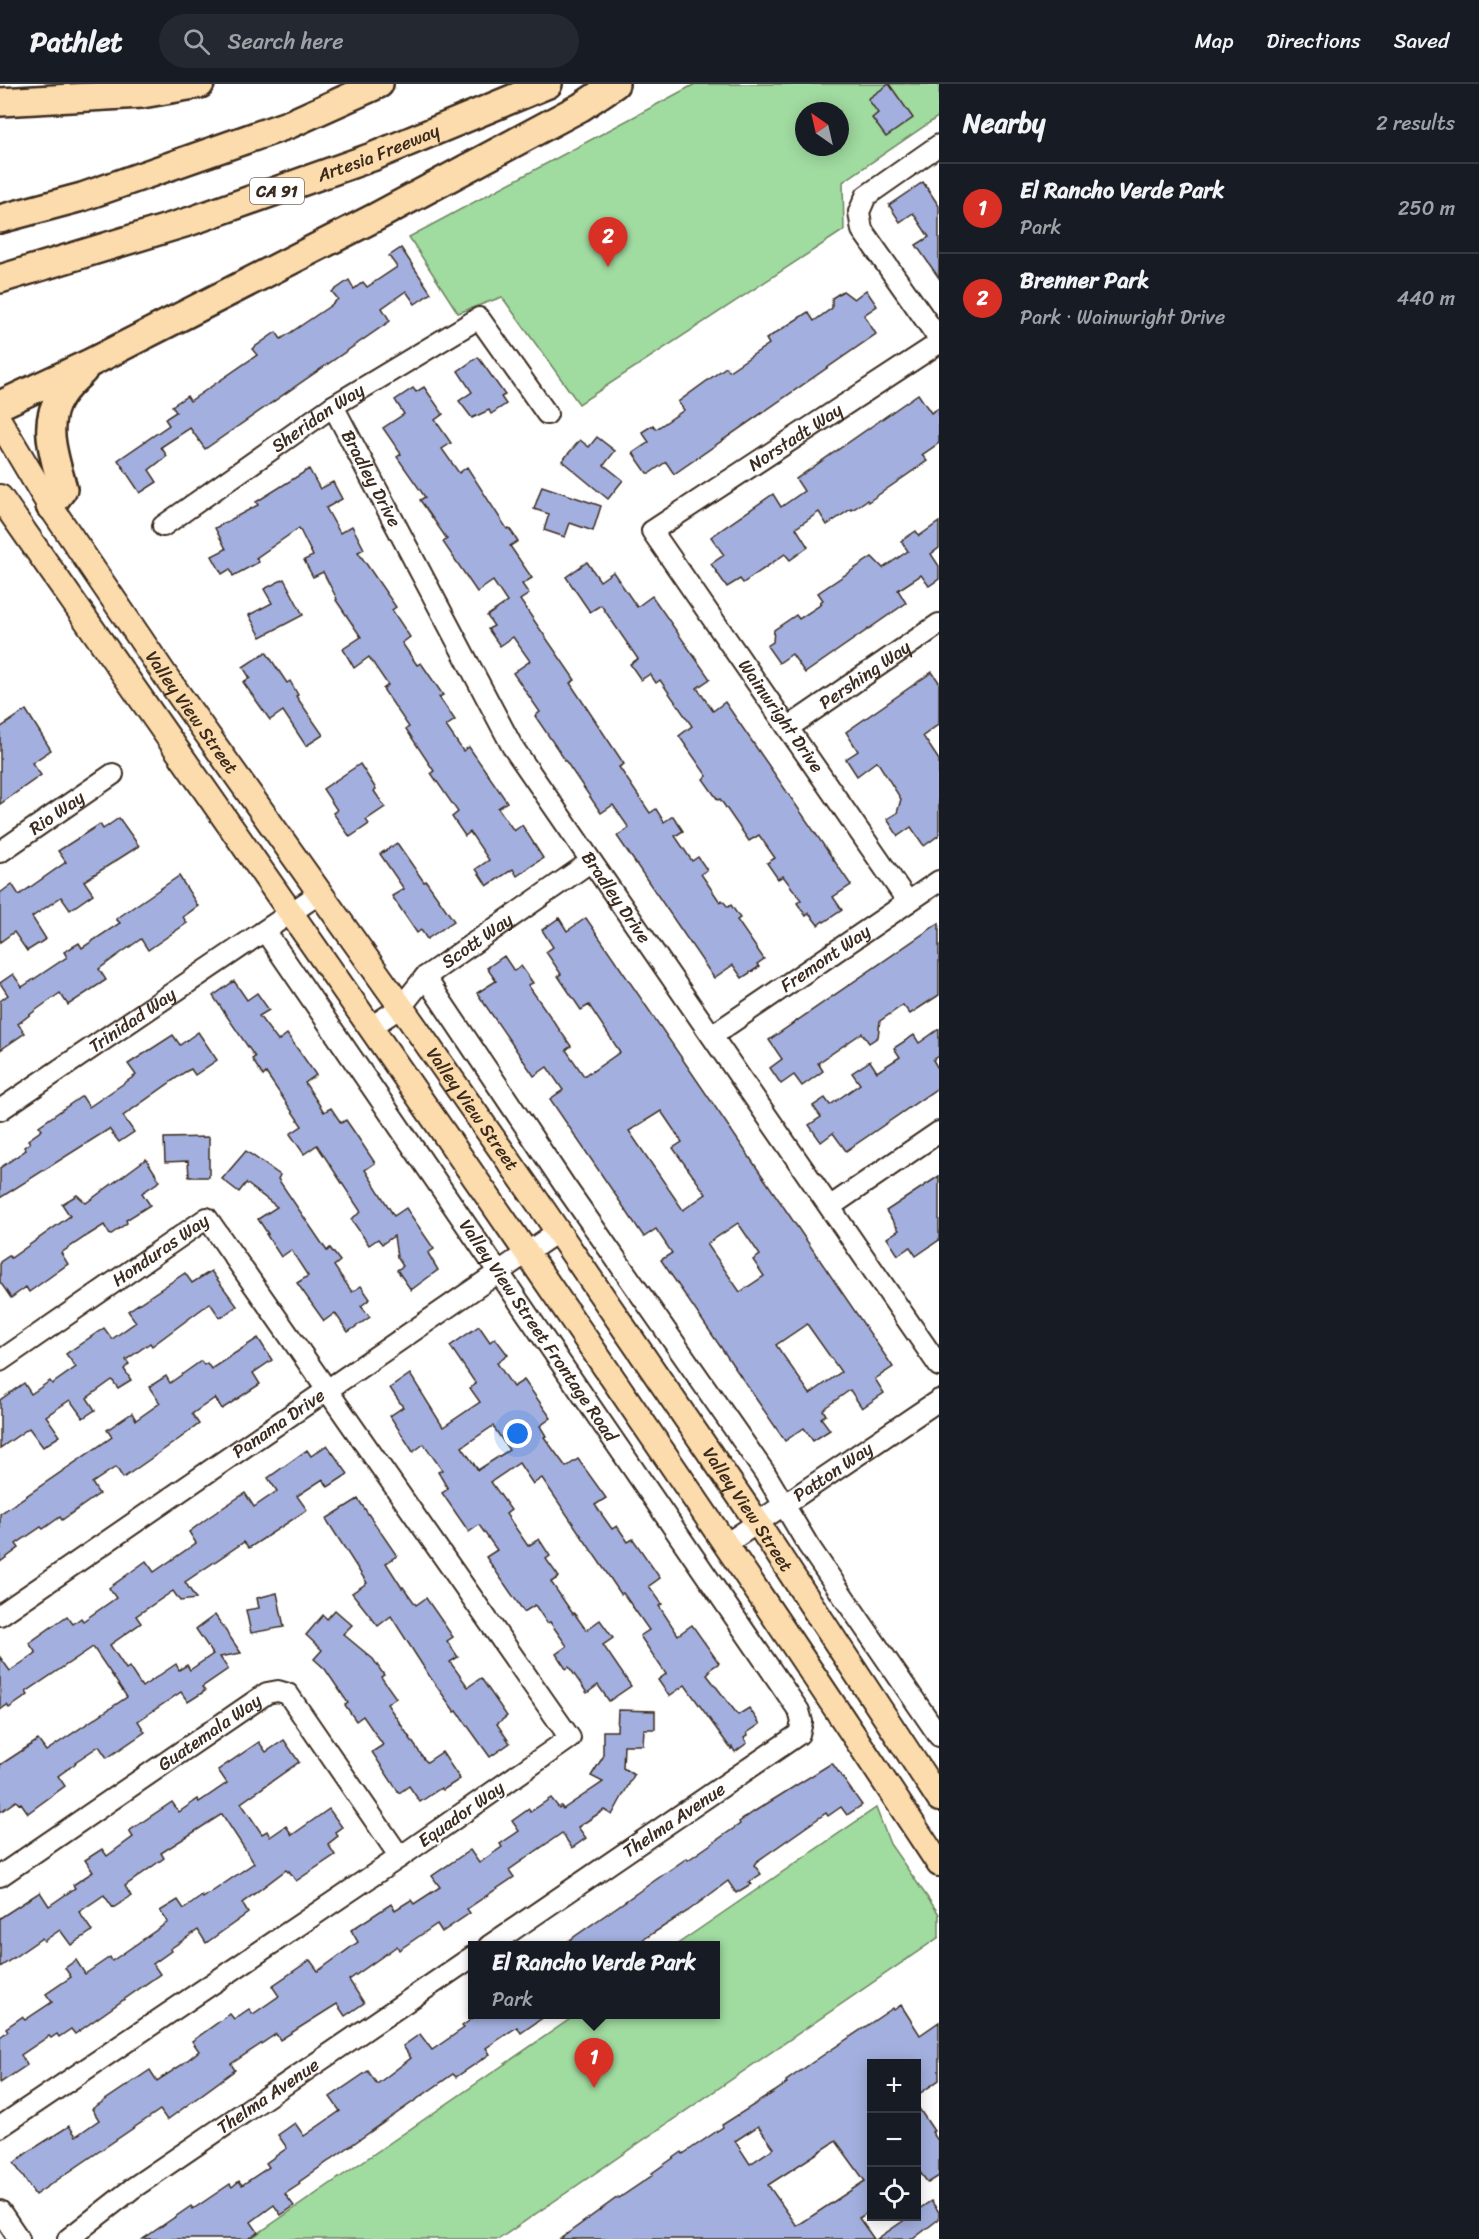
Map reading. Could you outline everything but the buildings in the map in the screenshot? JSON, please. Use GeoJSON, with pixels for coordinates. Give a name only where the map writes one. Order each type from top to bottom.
{"type":"FeatureCollection","features":[{"type":"Feature","properties":{"kind":"highway"},"geometry":{"type":"LineString","coordinates":[[0,102],[142,94],[200,84]]}},
{"type":"Feature","properties":{"kind":"highway"},"geometry":{"type":"LineString","coordinates":[[0,219],[82,196],[290,124],[380,84]]}},
{"type":"Feature","properties":{"kind":"highway","name":"Artesia Freeway"},"geometry":{"type":"LineString","coordinates":[[0,279],[191,221],[372,158],[548,84]]}},
{"type":"Feature","properties":{"kind":"highway"},"geometry":{"type":"LineString","coordinates":[[0,405],[90,363],[376,217],[581,107],[615,84]]}},
{"type":"Feature","properties":{"kind":"highway"},"geometry":{"type":"LineString","coordinates":[[50,506],[63,489],[50,439],[51,417],[62,393],[90,363]]}},
{"type":"Feature","properties":{"kind":"main road","name":"Valley View Street"},"geometry":{"type":"LineString","coordinates":[[0,422],[50,506],[167,678],[401,1007],[757,1522],[939,1799]]}},
{"type":"Feature","properties":{"kind":"main road","name":"Valley View Street"},"geometry":{"type":"LineString","coordinates":[[0,497],[371,1027],[726,1544],[939,1864]]}},
{"type":"Feature","properties":{"kind":"street"},"geometry":{"type":"LineString","coordinates":[[939,145],[866,196],[859,212],[862,230],[939,341]]}},
{"type":"Feature","properties":{"kind":"street","name":"Sheridan Way"},"geometry":{"type":"LineString","coordinates":[[163,526],[333,406],[479,318],[547,414]]}},
{"type":"Feature","properties":{"kind":"street","name":"Norstadt Way"},"geometry":{"type":"LineString","coordinates":[[652,531],[939,341]]}},
{"type":"Feature","properties":{"kind":"street","name":"Bradley Drive"},"geometry":{"type":"LineString","coordinates":[[333,406],[512,746],[590,862],[831,1206],[939,1366]]}},
{"type":"Feature","properties":{"kind":"street","name":"Wainwright Drive"},"geometry":{"type":"LineString","coordinates":[[652,531],[908,902]]}},
{"type":"Feature","properties":{"kind":"street","name":"Pershing Way"},"geometry":{"type":"LineString","coordinates":[[789,727],[939,624]]}},
{"type":"Feature","properties":{"kind":"street","name":"Rio Way"},"geometry":{"type":"LineString","coordinates":[[0,852],[113,774]]}},
{"type":"Feature","properties":{"kind":"street","name":"Scott Way"},"geometry":{"type":"LineString","coordinates":[[371,1027],[401,1007],[425,977],[590,862]]}},
{"type":"Feature","properties":{"kind":"street","name":"Fremont Way"},"geometry":{"type":"LineString","coordinates":[[713,1035],[939,881]]}},
{"type":"Feature","properties":{"kind":"street","name":"Trinidad Way"},"geometry":{"type":"LineString","coordinates":[[0,1110],[320,893]]}},
{"type":"Feature","properties":{"kind":"street","name":"Valley View Street Frontage Road"},"geometry":{"type":"LineString","coordinates":[[265,931],[799,1712],[802,1722],[799,1734]]}},
{"type":"Feature","properties":{"kind":"street"},"geometry":{"type":"LineString","coordinates":[[425,977],[565,1186],[765,1473],[808,1545],[939,1736]]}},
{"type":"Feature","properties":{"kind":"street"},"geometry":{"type":"LineString","coordinates":[[831,1206],[939,1132]]}},
{"type":"Feature","properties":{"kind":"street","name":"Honduras Way"},"geometry":{"type":"LineString","coordinates":[[0,1361],[207,1218],[327,1392]]}},
{"type":"Feature","properties":{"kind":"street","name":"Panama Drive"},"geometry":{"type":"LineString","coordinates":[[0,1615],[557,1232]]}},
{"type":"Feature","properties":{"kind":"street","name":"Equador Way"},"geometry":{"type":"LineString","coordinates":[[0,2127],[400,1857],[570,1738],[327,1392]]}},
{"type":"Feature","properties":{"kind":"street","name":"Patton Way"},"geometry":{"type":"LineString","coordinates":[[726,1544],[939,1400]]}},
{"type":"Feature","properties":{"kind":"street","name":"Guatemala Way"},"geometry":{"type":"LineString","coordinates":[[0,1876],[267,1693],[278,1691],[288,1694],[400,1857]]}},
{"type":"Feature","properties":{"kind":"street","name":"Thelma Avenue"},"geometry":{"type":"LineString","coordinates":[[496,1941],[799,1734]]}},
{"type":"Feature","properties":{"kind":"street","name":"Thelma Avenue"},"geometry":{"type":"LineString","coordinates":[[68,2239],[133,2188],[468,1960]]}},
{"type":"Feature","properties":{"kind":"street"},"geometry":{"type":"LineString","coordinates":[[0,2211],[19,2239]]}},
{"type":"Feature","properties":{"kind":"green space"},"geometry":{"type":"Polygon","coordinates":[[[695,84],[939,84],[939,116],[843,182],[844,230],[579,404],[502,297],[458,313],[409,237],[695,84]]]}},
{"type":"Feature","properties":{"kind":"green space"},"geometry":{"type":"Polygon","coordinates":[[[876,1808],[890,1844],[939,1914],[939,1937],[499,2239],[250,2239],[570,2019],[720,2019],[720,1941],[682,1941],[876,1808]]]}},
{"type":"Feature","properties":{"kind":"place","name":"Brenner Park"},"geometry":{"type":"Point","coordinates":[608,267]}},
{"type":"Feature","properties":{"kind":"place","name":"El Rancho Verde Park"},"geometry":{"type":"Point","coordinates":[594,2088]}}]}
